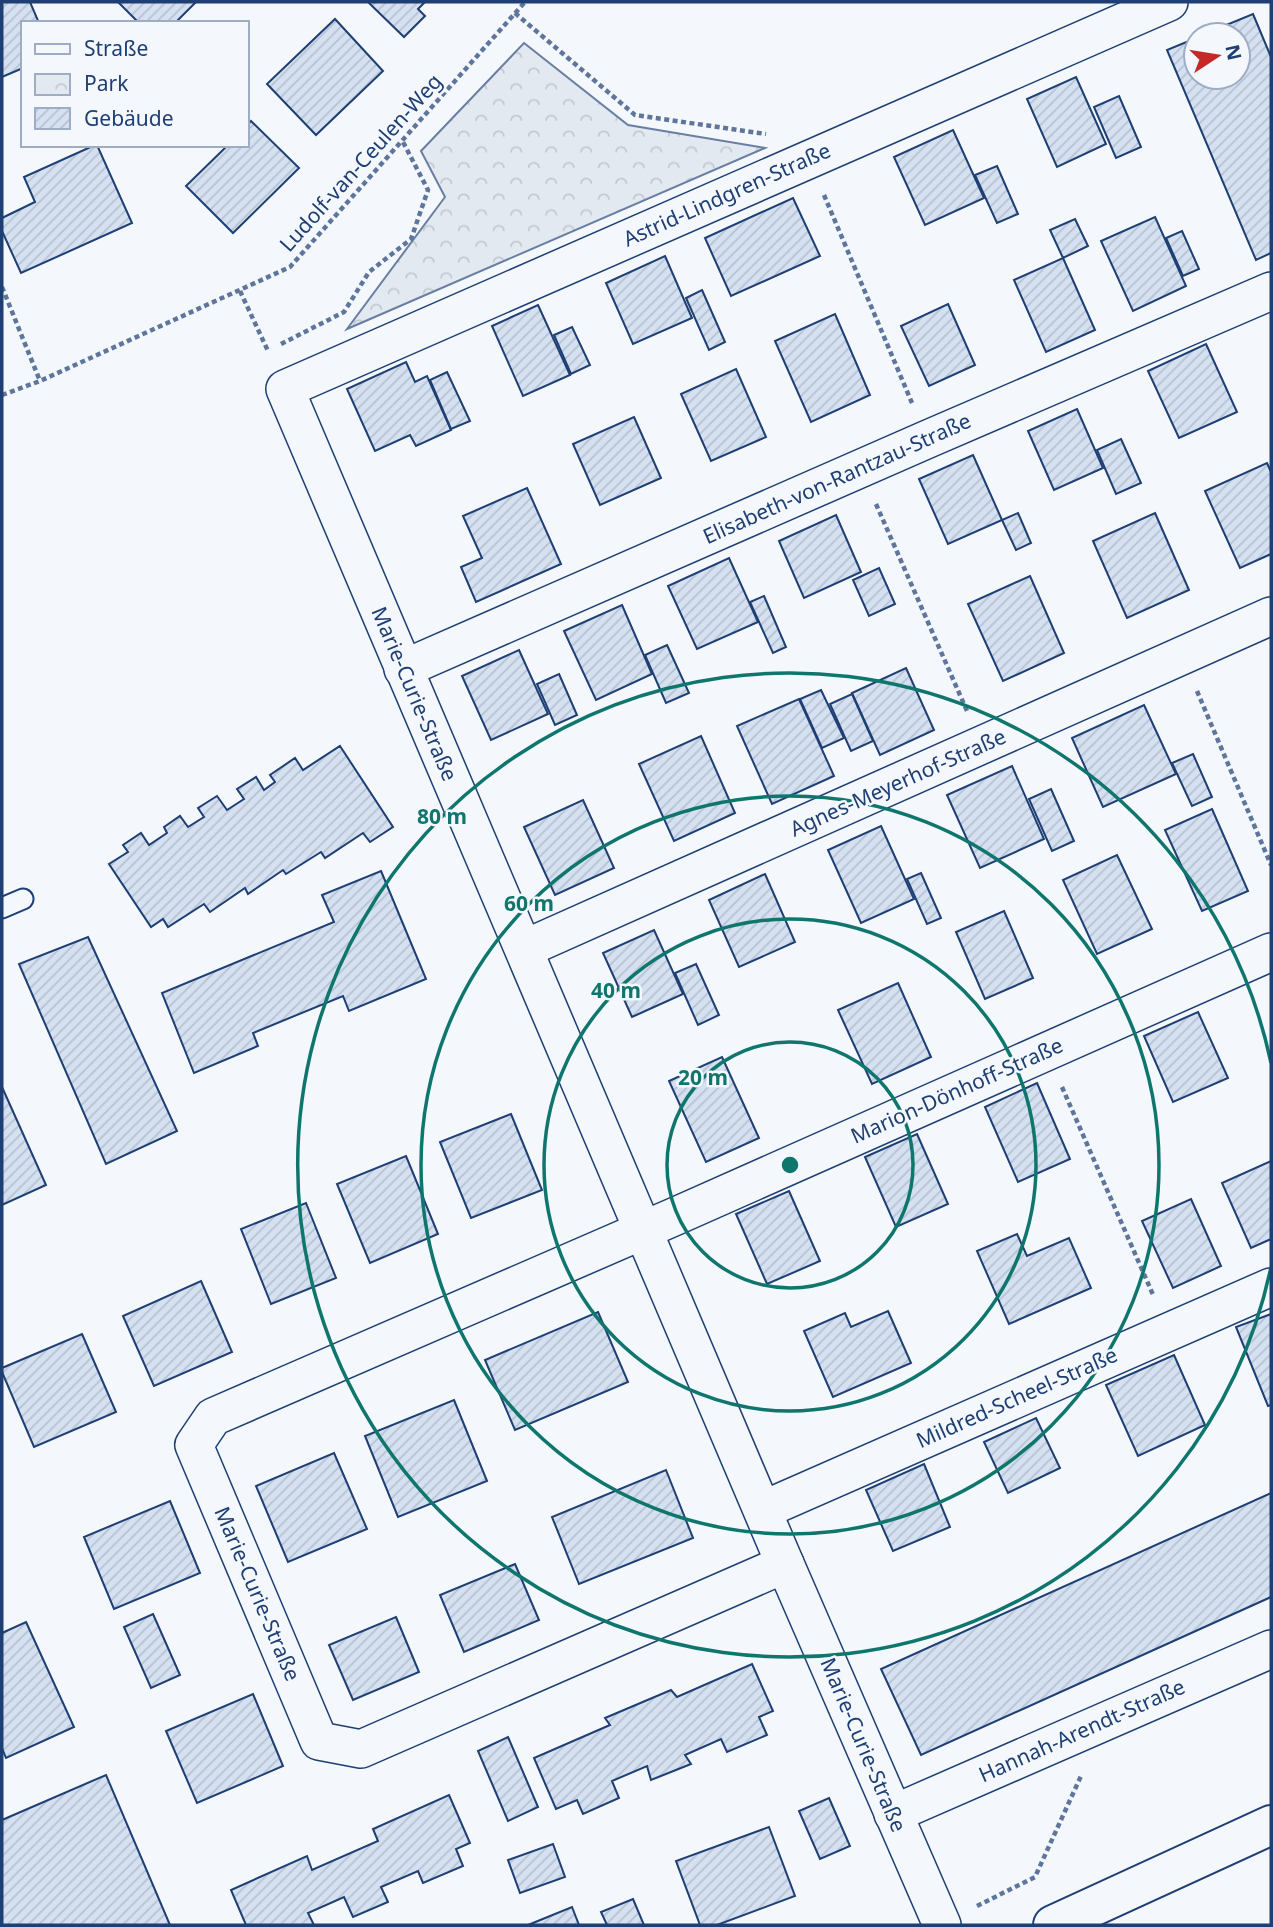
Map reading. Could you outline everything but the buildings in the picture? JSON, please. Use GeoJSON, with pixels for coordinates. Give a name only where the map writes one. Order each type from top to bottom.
{"type":"FeatureCollection","features":[{"type":"Feature","properties":{"kind":"main road"},"geometry":{"type":"LineString","coordinates":[[1053,1925],[1271,1825]]}},
{"type":"Feature","properties":{"kind":"street","name":"Astrid-Lindgren-Straße"},"geometry":{"type":"LineString","coordinates":[[285,389],[1169,2]]}},
{"type":"Feature","properties":{"kind":"street","name":"Elisabeth-von-Rantzau-Straße"},"geometry":{"type":"LineString","coordinates":[[403,669],[1271,291]]}},
{"type":"Feature","properties":{"kind":"street","name":"Marie-Curie-Straße"},"geometry":{"type":"LineString","coordinates":[[285,389],[785,1564],[942,1925]]}},
{"type":"Feature","properties":{"kind":"street","name":"Agnes-Meyerhof-Straße"},"geometry":{"type":"LineString","coordinates":[[524,949],[1271,616]]}},
{"type":"Feature","properties":{"kind":"street","name":"Marion-Dönhoff-Straße"},"geometry":{"type":"LineString","coordinates":[[643,1230],[1271,952]]}},
{"type":"Feature","properties":{"kind":"street","name":"Marie-Curie-Straße"},"geometry":{"type":"LineString","coordinates":[[643,1230],[214,1417],[194,1445],[313,1728],[319,1741],[361,1749],[785,1564]]}},
{"type":"Feature","properties":{"kind":"street","name":"Mildred-Scheel-Straße"},"geometry":{"type":"LineString","coordinates":[[763,1510],[1271,1287]]}},
{"type":"Feature","properties":{"kind":"street","name":"Hannah-Arendt-Straße"},"geometry":{"type":"LineString","coordinates":[[893,1814],[1271,1649]]}},
{"type":"Feature","properties":{"kind":"lane"},"geometry":{"type":"LineString","coordinates":[[2,908],[23,899]]}},
{"type":"Feature","properties":{"kind":"path","name":"Ludolf-van-Ceulen-Weg"},"geometry":{"type":"LineString","coordinates":[[2,395],[40,381],[290,267],[525,2]]}},
{"type":"Feature","properties":{"kind":"path"},"geometry":{"type":"LineString","coordinates":[[515,13],[635,115],[769,134],[808,159],[928,439]]}},
{"type":"Feature","properties":{"kind":"path"},"geometry":{"type":"LineString","coordinates":[[240,291],[268,351],[344,312],[369,272],[411,239],[428,190],[402,140]]}},
{"type":"Feature","properties":{"kind":"path"},"geometry":{"type":"LineString","coordinates":[[2,288],[40,381]]}},
{"type":"Feature","properties":{"kind":"path"},"geometry":{"type":"LineString","coordinates":[[860,468],[982,746]]}},
{"type":"Feature","properties":{"kind":"path"},"geometry":{"type":"LineString","coordinates":[[1181,655],[1271,865]]}},
{"type":"Feature","properties":{"kind":"path"},"geometry":{"type":"LineString","coordinates":[[1046,1051],[1169,1332]]}},
{"type":"Feature","properties":{"kind":"path"},"geometry":{"type":"LineString","coordinates":[[1013,1888],[1035,1877],[1106,1721]]}},
{"type":"Feature","properties":{"kind":"green space"},"geometry":{"type":"Polygon","coordinates":[[[524,43],[628,125],[765,148],[347,329],[445,197],[421,151],[524,43]]]}}]}
